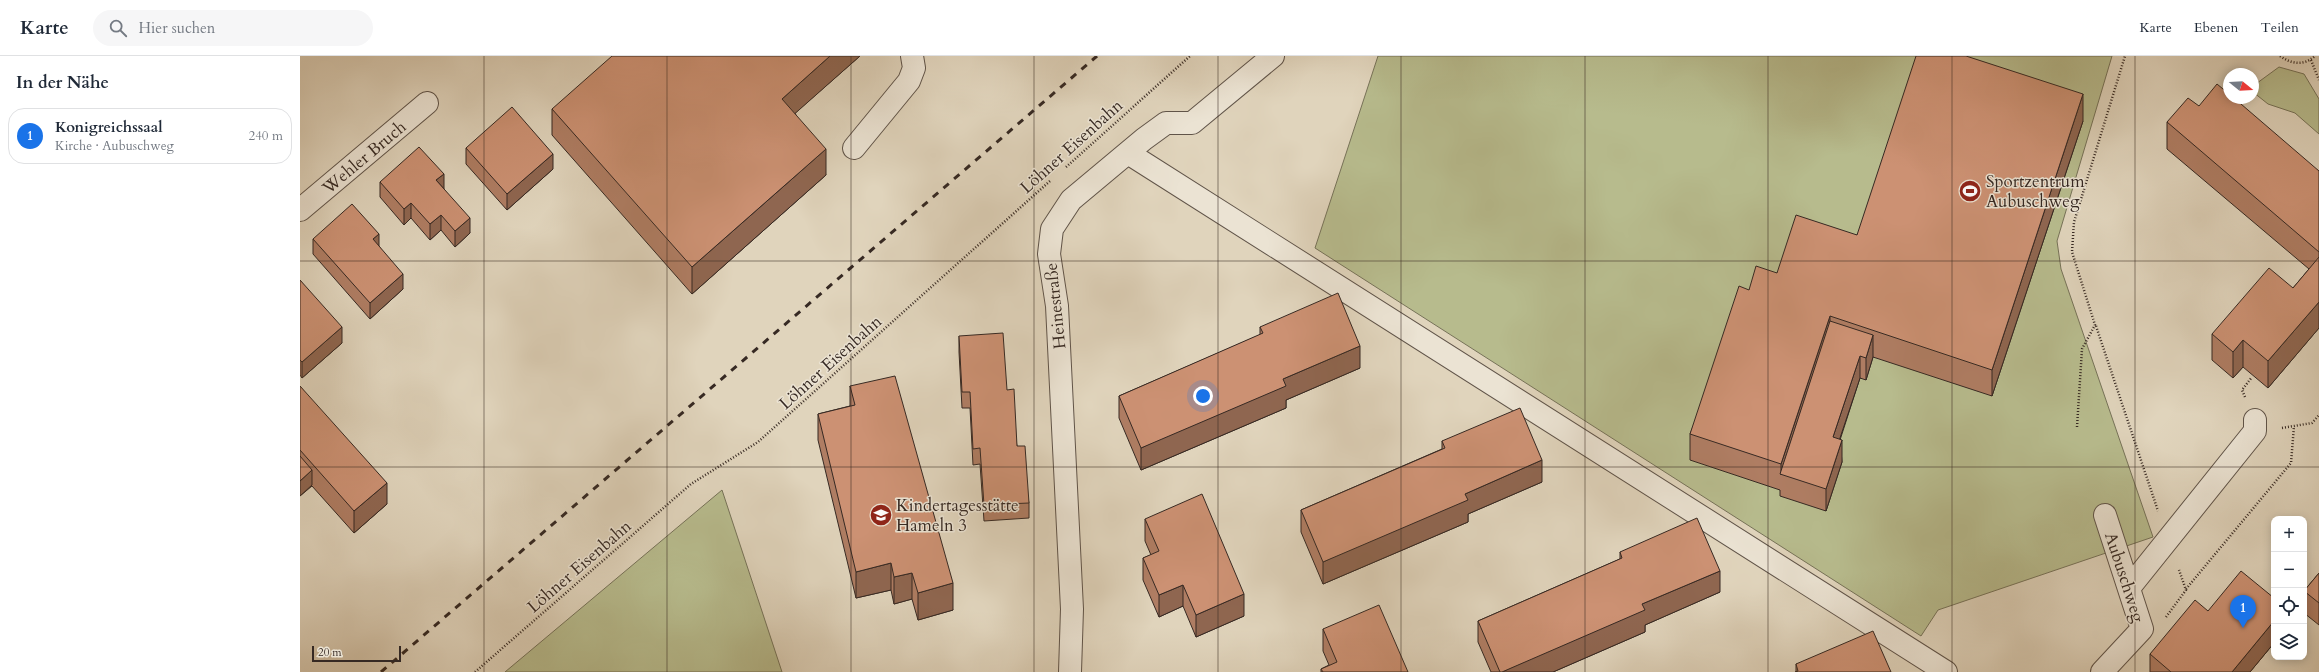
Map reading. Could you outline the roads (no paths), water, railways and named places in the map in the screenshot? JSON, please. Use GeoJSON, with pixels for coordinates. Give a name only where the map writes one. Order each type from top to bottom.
{"type":"FeatureCollection","features":[{"type":"Feature","properties":{"kind":"street"},"geometry":{"type":"LineString","coordinates":[[854,148],[909,81],[914,68],[912,56]]}},
{"type":"Feature","properties":{"kind":"street","name":"Heinestraße"},"geometry":{"type":"LineString","coordinates":[[1070,672],[1072,609],[1057,306],[1049,254],[1052,229],[1072,200],[1128,152],[1166,123],[1192,123],[1274,56]]}},
{"type":"Feature","properties":{"kind":"street","name":"Wehler Bruch"},"geometry":{"type":"LineString","coordinates":[[300,210],[427,103]]}},
{"type":"Feature","properties":{"kind":"street"},"geometry":{"type":"LineString","coordinates":[[1128,152],[1946,672]]}},
{"type":"Feature","properties":{"kind":"street"},"geometry":{"type":"LineString","coordinates":[[2129,588],[2255,431],[2254,420]]}},
{"type":"Feature","properties":{"kind":"street","name":"Aubuschweg"},"geometry":{"type":"LineString","coordinates":[[2102,672],[2142,629],[2105,515]]}},
{"type":"Feature","properties":{"kind":"railway"},"geometry":{"type":"LineString","coordinates":[[381,672],[1097,56]]}},
{"type":"Feature","properties":{"kind":"place","name":"Sportzentrum Aubuschweg"},"geometry":{"type":"Point","coordinates":[1970,191]}},
{"type":"Feature","properties":{"kind":"place","name":"Kindertagesstätte Hameln 3"},"geometry":{"type":"Point","coordinates":[881,515]}},
{"type":"Feature","properties":{"kind":"place","name":"Konigreichssaal"},"geometry":{"type":"Point","coordinates":[2243,628]}}]}
